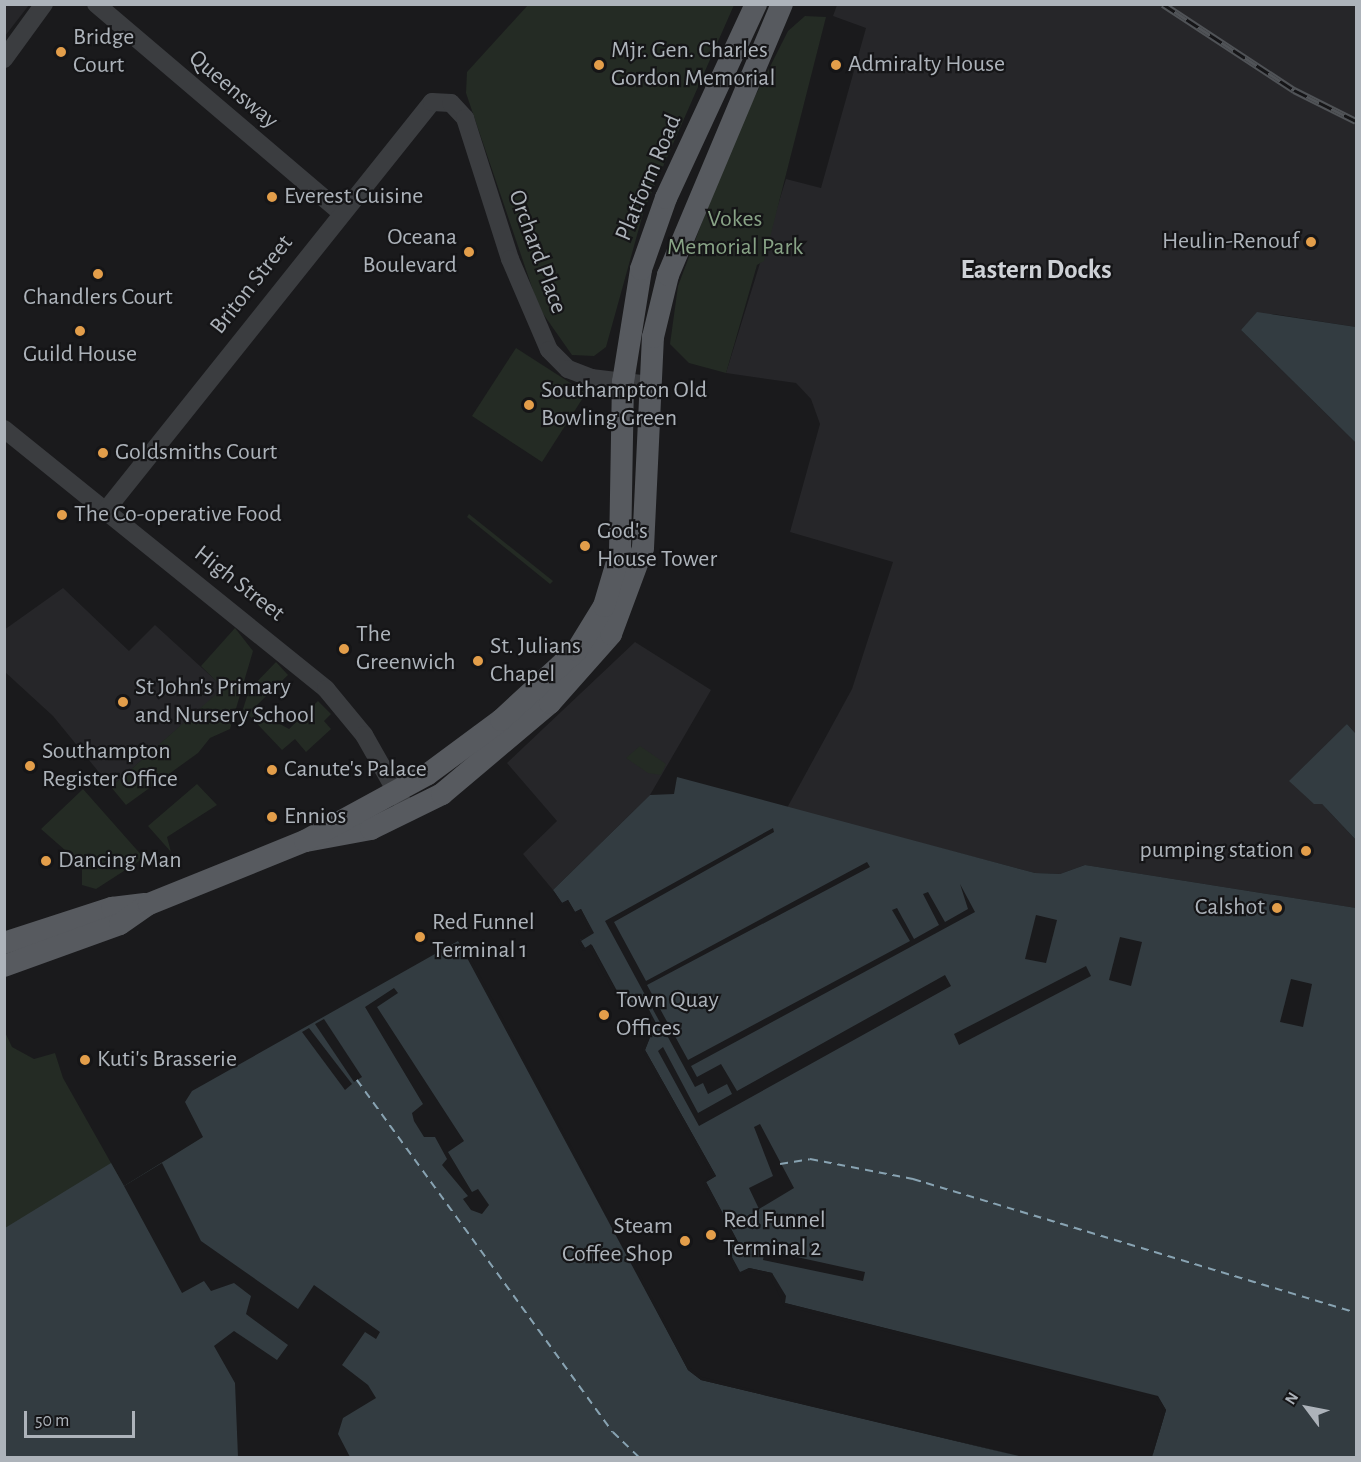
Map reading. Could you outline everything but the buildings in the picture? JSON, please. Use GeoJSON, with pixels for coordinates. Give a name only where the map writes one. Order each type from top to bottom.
{"type":"FeatureCollection","features":[{"type":"Feature","properties":{"kind":"main road","name":"Platform Road"},"geometry":{"type":"LineString","coordinates":[[305,841],[428,774],[501,720],[559,669],[591,630],[620,552],[623,382],[636,292],[662,208],[756,4]]}},
{"type":"Feature","properties":{"kind":"main road"},"geometry":{"type":"LineString","coordinates":[[4,966],[120,924],[149,904],[305,841],[347,837],[442,794],[490,759],[550,703],[611,634],[643,548],[652,337],[668,275],[782,4]]}},
{"type":"Feature","properties":{"kind":"main road"},"geometry":{"type":"LineString","coordinates":[[4,943],[112,908],[149,904]]}},
{"type":"Feature","properties":{"kind":"street"},"geometry":{"type":"LineString","coordinates":[[4,59],[44,4]]}},
{"type":"Feature","properties":{"kind":"street","name":"Queensway"},"geometry":{"type":"LineString","coordinates":[[96,4],[339,212]]}},
{"type":"Feature","properties":{"kind":"street","name":"Briton Street"},"geometry":{"type":"LineString","coordinates":[[106,510],[423,108],[443,100]]}},
{"type":"Feature","properties":{"kind":"street","name":"Orchard Place"},"geometry":{"type":"LineString","coordinates":[[443,100],[465,118],[510,258],[549,350],[568,369],[623,382],[650,385]]}},
{"type":"Feature","properties":{"kind":"street","name":"High Street"},"geometry":{"type":"LineString","coordinates":[[4,429],[326,688],[364,735],[407,811]]}},
{"type":"Feature","properties":{"kind":"shaded area"},"geometry":{"type":"Polygon","coordinates":[[[4,5],[29,5],[5,36],[4,5]]]}},
{"type":"Feature","properties":{"kind":"shaded area"},"geometry":{"type":"Polygon","coordinates":[[[837,5],[1356,5],[1356,327],[1273,314],[1241,330],[1356,443],[1356,734],[1347,724],[1322,804],[1356,840],[1356,908],[1085,865],[1060,874],[1035,873],[787,808],[852,689],[893,562],[790,532],[820,424],[811,399],[796,383],[726,373],[786,179],[821,188],[866,28],[833,16],[837,5]]]}},
{"type":"Feature","properties":{"kind":"shaded area"},"geometry":{"type":"Polygon","coordinates":[[[1257,312],[1356,327],[1356,443],[1241,330],[1257,312]]]}},
{"type":"Feature","properties":{"kind":"shaded area","name":"St John's Primary and Nursery School"},"geometry":{"type":"Polygon","coordinates":[[[63,588],[129,651],[155,625],[224,688],[111,787],[53,716],[5,672],[4,630],[63,588]]]}},
{"type":"Feature","properties":{"kind":"shaded area"},"geometry":{"type":"Polygon","coordinates":[[[635,642],[711,690],[650,795],[553,890],[523,854],[557,821],[507,763],[635,642]]]}},
{"type":"Feature","properties":{"kind":"shaded area"},"geometry":{"type":"Polygon","coordinates":[[[1347,724],[1356,734],[1356,840],[1322,804],[1314,804],[1289,781],[1347,724]]]}},
{"type":"Feature","properties":{"kind":"shaded area"},"geometry":{"type":"Polygon","coordinates":[[[677,777],[1035,873],[1060,874],[1085,865],[1356,908],[1356,1457],[1152,1457],[1166,1410],[1158,1396],[785,1303],[772,1273],[749,1268],[740,1273],[727,1248],[738,1242],[706,1182],[716,1176],[645,1050],[655,1023],[647,1006],[622,1000],[592,945],[585,948],[580,940],[593,933],[581,909],[575,912],[568,900],[562,903],[553,890],[650,795],[674,794],[677,777]]]}},
{"type":"Feature","properties":{"kind":"shaded area"},"geometry":{"type":"Polygon","coordinates":[[[458,941],[688,1370],[701,1380],[1023,1457],[5,1458],[5,1228],[111,1163],[124,1186],[203,1137],[185,1102],[192,1091],[458,941]]]}},
{"type":"Feature","properties":{"kind":"green space"},"geometry":{"type":"Polygon","coordinates":[[[528,5],[734,5],[644,210],[606,347],[594,356],[572,355],[539,308],[466,93],[467,72],[528,5]]]}},
{"type":"Feature","properties":{"kind":"green space","name":"Vokes Memorial Park"},"geometry":{"type":"Polygon","coordinates":[[[805,16],[826,17],[764,261],[757,265],[726,373],[689,363],[670,344],[678,286],[733,140],[788,31],[805,16]]]}},
{"type":"Feature","properties":{"kind":"green space","name":"Southampton Old Bowling Green"},"geometry":{"type":"Polygon","coordinates":[[[516,348],[586,393],[542,462],[472,416],[516,348]]]}},
{"type":"Feature","properties":{"kind":"green space"},"geometry":{"type":"Polygon","coordinates":[[[469,514],[553,581],[550,584],[467,517],[469,514]]]}},
{"type":"Feature","properties":{"kind":"green space"},"geometry":{"type":"Polygon","coordinates":[[[235,628],[253,651],[230,729],[210,738],[198,753],[126,805],[111,787],[223,688],[201,666],[235,628]]]}},
{"type":"Feature","properties":{"kind":"green space"},"geometry":{"type":"Polygon","coordinates":[[[276,662],[288,675],[257,705],[269,718],[289,729],[318,701],[331,714],[324,721],[331,729],[306,752],[295,739],[282,750],[243,709],[249,690],[276,662]]]}},
{"type":"Feature","properties":{"kind":"green space"},"geometry":{"type":"Polygon","coordinates":[[[640,746],[666,764],[661,775],[648,773],[626,758],[640,746]]]}},
{"type":"Feature","properties":{"kind":"green space"},"geometry":{"type":"Polygon","coordinates":[[[197,784],[217,805],[167,837],[171,852],[148,826],[197,784]]]}},
{"type":"Feature","properties":{"kind":"green space"},"geometry":{"type":"Polygon","coordinates":[[[83,789],[144,858],[96,889],[82,885],[82,865],[41,829],[83,789]]]}},
{"type":"Feature","properties":{"kind":"green space"},"geometry":{"type":"Polygon","coordinates":[[[4,1030],[12,1047],[34,1059],[55,1053],[63,1078],[124,1186],[204,1137],[5,1364],[4,1030]]]}},
{"type":"Feature","properties":{"kind":"pier"},"geometry":{"type":"Polygon","coordinates":[[[773,828],[774,832],[614,922],[646,981],[867,862],[870,867],[647,985],[688,1060],[910,941],[892,910],[897,908],[914,939],[939,925],[923,894],[928,892],[945,922],[968,909],[960,884],[975,912],[691,1066],[697,1077],[721,1064],[737,1091],[945,975],[951,986],[699,1126],[658,1051],[663,1047],[698,1113],[732,1094],[727,1084],[708,1094],[703,1083],[695,1087],[605,921],[773,828]]]}},
{"type":"Feature","properties":{"kind":"pier"},"geometry":{"type":"Polygon","coordinates":[[[553,890],[562,903],[568,900],[575,912],[581,909],[594,933],[581,941],[585,948],[591,944],[621,1000],[647,1006],[656,1023],[645,1050],[716,1176],[706,1182],[738,1242],[727,1248],[740,1272],[749,1268],[772,1273],[786,1296],[785,1303],[1158,1397],[1166,1410],[1152,1457],[1163,1410],[1156,1399],[784,1306],[770,1275],[750,1271],[738,1275],[724,1248],[734,1241],[703,1183],[712,1175],[642,1050],[652,1024],[645,1009],[619,1002],[590,949],[583,951],[578,942],[590,932],[579,913],[574,914],[567,904],[560,906],[553,890]]]}},
{"type":"Feature","properties":{"kind":"pier"},"geometry":{"type":"Polygon","coordinates":[[[1036,915],[1057,920],[1046,963],[1025,959],[1036,915]]]}},
{"type":"Feature","properties":{"kind":"pier"},"geometry":{"type":"Polygon","coordinates":[[[1120,937],[1142,942],[1131,986],[1109,980],[1120,937]]]}},
{"type":"Feature","properties":{"kind":"pier"},"geometry":{"type":"Polygon","coordinates":[[[466,949],[690,1368],[702,1377],[1026,1458],[701,1380],[688,1370],[466,949]]]}},
{"type":"Feature","properties":{"kind":"pier"},"geometry":{"type":"Polygon","coordinates":[[[1086,966],[1091,976],[959,1045],[954,1034],[1086,966]]]}},
{"type":"Feature","properties":{"kind":"pier"},"geometry":{"type":"Polygon","coordinates":[[[1291,979],[1312,984],[1303,1027],[1280,1022],[1291,979]]]}},
{"type":"Feature","properties":{"kind":"pier"},"geometry":{"type":"Polygon","coordinates":[[[394,988],[398,993],[377,1007],[464,1141],[448,1152],[472,1192],[478,1189],[489,1205],[482,1214],[471,1210],[463,1199],[468,1196],[442,1165],[447,1159],[435,1137],[424,1137],[414,1121],[412,1113],[423,1104],[365,1007],[394,988]]]}},
{"type":"Feature","properties":{"kind":"pier"},"geometry":{"type":"Polygon","coordinates":[[[324,1019],[362,1077],[354,1082],[315,1024],[324,1019]]]}},
{"type":"Feature","properties":{"kind":"pier"},"geometry":{"type":"Polygon","coordinates":[[[309,1028],[352,1084],[345,1090],[302,1032],[309,1028]]]}},
{"type":"Feature","properties":{"kind":"pier"},"geometry":{"type":"Polygon","coordinates":[[[760,1124],[794,1188],[759,1209],[749,1188],[773,1176],[754,1127],[760,1124]]]}},
{"type":"Feature","properties":{"kind":"pier"},"geometry":{"type":"Polygon","coordinates":[[[162,1163],[201,1241],[298,1309],[314,1285],[380,1332],[376,1339],[365,1332],[342,1365],[368,1385],[376,1398],[343,1418],[338,1434],[350,1457],[238,1457],[235,1383],[214,1346],[234,1331],[277,1360],[288,1345],[246,1314],[251,1296],[234,1283],[211,1291],[204,1281],[182,1293],[124,1186],[162,1163]]]}},
{"type":"Feature","properties":{"kind":"pier"},"geometry":{"type":"Polygon","coordinates":[[[765,1250],[865,1272],[863,1281],[763,1260],[765,1250]]]}},
{"type":"Feature","properties":{"kind":"ferry route"},"geometry":{"type":"LineString","coordinates":[[357,1080],[613,1432],[640,1458]]}},
{"type":"Feature","properties":{"kind":"ferry route"},"geometry":{"type":"LineString","coordinates":[[780,1164],[810,1159],[913,1179],[1356,1313]]}},
{"type":"Feature","properties":{"kind":"railway"},"geometry":{"type":"LineString","coordinates":[[1163,4],[1294,90],[1356,121]]}},
{"type":"Feature","properties":{"kind":"place","name":"Bridge Court"},"geometry":{"type":"Point","coordinates":[61,52]}},
{"type":"Feature","properties":{"kind":"place","name":"Mjr. Gen. Charles Gordon Memorial"},"geometry":{"type":"Point","coordinates":[599,65]}},
{"type":"Feature","properties":{"kind":"place","name":"Admiralty House"},"geometry":{"type":"Point","coordinates":[836,65]}},
{"type":"Feature","properties":{"kind":"place","name":"Everest Cuisine"},"geometry":{"type":"Point","coordinates":[272,197]}},
{"type":"Feature","properties":{"kind":"place","name":"Heulin-Renouf"},"geometry":{"type":"Point","coordinates":[1311,242]}},
{"type":"Feature","properties":{"kind":"place","name":"Oceana Boulevard"},"geometry":{"type":"Point","coordinates":[469,252]}},
{"type":"Feature","properties":{"kind":"place","name":"Chandlers Court"},"geometry":{"type":"Point","coordinates":[98,274]}},
{"type":"Feature","properties":{"kind":"place","name":"Guild House"},"geometry":{"type":"Point","coordinates":[80,331]}},
{"type":"Feature","properties":{"kind":"place","name":"Southampton Old Bowling Green"},"geometry":{"type":"Point","coordinates":[529,405]}},
{"type":"Feature","properties":{"kind":"place","name":"Goldsmiths Court"},"geometry":{"type":"Point","coordinates":[103,453]}},
{"type":"Feature","properties":{"kind":"place","name":"The Co-operative Food"},"geometry":{"type":"Point","coordinates":[62,515]}},
{"type":"Feature","properties":{"kind":"place","name":"God's House Tower"},"geometry":{"type":"Point","coordinates":[585,546]}},
{"type":"Feature","properties":{"kind":"place","name":"The Greenwich"},"geometry":{"type":"Point","coordinates":[344,649]}},
{"type":"Feature","properties":{"kind":"place","name":"St. Julians Chapel"},"geometry":{"type":"Point","coordinates":[478,661]}},
{"type":"Feature","properties":{"kind":"place","name":"St John's Primary and Nursery School"},"geometry":{"type":"Point","coordinates":[123,702]}},
{"type":"Feature","properties":{"kind":"place","name":"Southampton Register Office"},"geometry":{"type":"Point","coordinates":[30,766]}},
{"type":"Feature","properties":{"kind":"place","name":"Canute's Palace"},"geometry":{"type":"Point","coordinates":[272,770]}},
{"type":"Feature","properties":{"kind":"place","name":"Ennios"},"geometry":{"type":"Point","coordinates":[272,817]}},
{"type":"Feature","properties":{"kind":"place","name":"pumping station"},"geometry":{"type":"Point","coordinates":[1306,851]}},
{"type":"Feature","properties":{"kind":"place","name":"Dancing Man"},"geometry":{"type":"Point","coordinates":[46,861]}},
{"type":"Feature","properties":{"kind":"place","name":"Calshot"},"geometry":{"type":"Point","coordinates":[1277,908]}},
{"type":"Feature","properties":{"kind":"place","name":"Red Funnel Terminal 1"},"geometry":{"type":"Point","coordinates":[420,937]}},
{"type":"Feature","properties":{"kind":"place","name":"Town Quay Offices"},"geometry":{"type":"Point","coordinates":[604,1015]}},
{"type":"Feature","properties":{"kind":"place","name":"Kuti's Brasserie"},"geometry":{"type":"Point","coordinates":[85,1060]}},
{"type":"Feature","properties":{"kind":"place","name":"Red Funnel Terminal 2"},"geometry":{"type":"Point","coordinates":[711,1235]}},
{"type":"Feature","properties":{"kind":"place","name":"Steam Coffee Shop"},"geometry":{"type":"Point","coordinates":[685,1241]}},
{"type":"Feature","properties":{"kind":"district","name":"Eastern Docks"},"geometry":{"type":"Point","coordinates":[1036,270]}}]}
